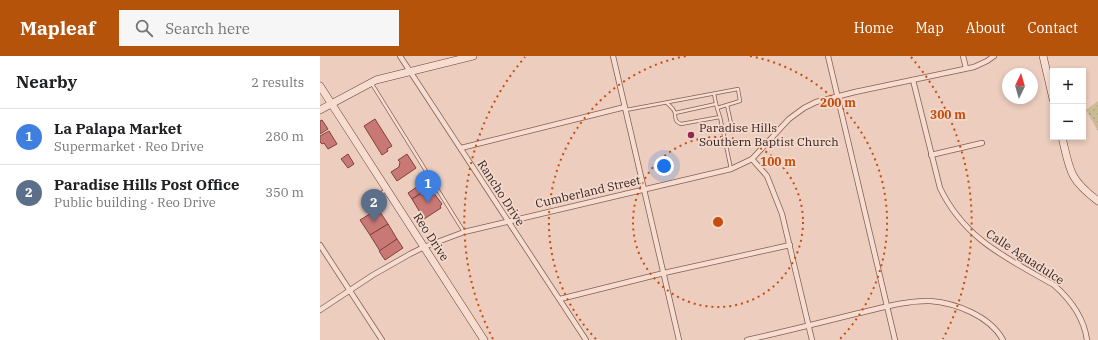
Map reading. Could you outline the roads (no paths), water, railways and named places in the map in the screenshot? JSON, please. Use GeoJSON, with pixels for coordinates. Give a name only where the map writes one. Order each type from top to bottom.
{"type":"FeatureCollection","features":[{"type":"Feature","properties":{"kind":"main road"},"geometry":{"type":"LineString","coordinates":[[320,110],[371,83],[410,71],[473,56]]}},
{"type":"Feature","properties":{"kind":"main road"},"geometry":{"type":"LineString","coordinates":[[1043,56],[1050,86]]}},
{"type":"Feature","properties":{"kind":"main road","name":"Reo Drive"},"geometry":{"type":"LineString","coordinates":[[320,86],[484,340]]}},
{"type":"Feature","properties":{"kind":"main road"},"geometry":{"type":"LineString","coordinates":[[1063,140],[1072,175],[1086,192],[1098,200]]}},
{"type":"Feature","properties":{"kind":"street","name":"Rancho Drive"},"geometry":{"type":"LineString","coordinates":[[400,56],[586,340]]}},
{"type":"Feature","properties":{"kind":"street"},"geometry":{"type":"LineString","coordinates":[[613,56],[679,340]]}},
{"type":"Feature","properties":{"kind":"street"},"geometry":{"type":"LineString","coordinates":[[828,56],[895,340]]}},
{"type":"Feature","properties":{"kind":"street"},"geometry":{"type":"LineString","coordinates":[[963,56],[966,68]]}},
{"type":"Feature","properties":{"kind":"street","name":"Cumberland Street"},"geometry":{"type":"LineString","coordinates":[[320,310],[379,272],[424,247],[464,232],[507,221],[732,170],[752,159],[793,116],[816,102],[974,66],[987,62],[994,56]]}},
{"type":"Feature","properties":{"kind":"street","name":"Calle Aguadulce"},"geometry":{"type":"LineString","coordinates":[[913,80],[940,188],[948,204],[963,225],[978,238],[994,250],[1060,290],[1079,314],[1084,326],[1087,340]]}},
{"type":"Feature","properties":{"kind":"street"},"geometry":{"type":"LineString","coordinates":[[461,148],[625,109]]}},
{"type":"Feature","properties":{"kind":"street"},"geometry":{"type":"LineString","coordinates":[[931,155],[982,143]]}},
{"type":"Feature","properties":{"kind":"street"},"geometry":{"type":"LineString","coordinates":[[752,159],[767,176],[782,214],[812,340]]}},
{"type":"Feature","properties":{"kind":"street"},"geometry":{"type":"LineString","coordinates":[[320,245],[382,340]]}},
{"type":"Feature","properties":{"kind":"street"},"geometry":{"type":"LineString","coordinates":[[560,299],[664,273],[790,245]]}},
{"type":"Feature","properties":{"kind":"street"},"geometry":{"type":"LineString","coordinates":[[747,340],[887,307],[921,301],[954,306],[972,313],[988,323],[998,332],[1003,340]]}},
{"type":"Feature","properties":{"kind":"lane"},"geometry":{"type":"LineString","coordinates":[[371,83],[464,232]]}},
{"type":"Feature","properties":{"kind":"lane"},"geometry":{"type":"LineString","coordinates":[[625,109],[667,103],[738,89],[740,101],[717,108]]}},
{"type":"Feature","properties":{"kind":"lane"},"geometry":{"type":"LineString","coordinates":[[714,94],[732,170]]}},
{"type":"Feature","properties":{"kind":"lane"},"geometry":{"type":"LineString","coordinates":[[667,103],[673,109],[677,123],[681,124],[720,117]]}},
{"type":"Feature","properties":{"kind":"lane"},"geometry":{"type":"LineString","coordinates":[[674,113],[716,104]]}},
{"type":"Feature","properties":{"kind":"lane"},"geometry":{"type":"LineString","coordinates":[[727,105],[733,132]]}},
{"type":"Feature","properties":{"kind":"lane"},"geometry":{"type":"LineString","coordinates":[[374,198],[387,190]]}},
{"type":"Feature","properties":{"kind":"place","name":"Paradise Hills Southern Baptist Church"},"geometry":{"type":"Point","coordinates":[691,135]}},
{"type":"Feature","properties":{"kind":"place","name":"La Palapa Market"},"geometry":{"type":"Point","coordinates":[428,203]}},
{"type":"Feature","properties":{"kind":"place","name":"Paradise Hills Post Office"},"geometry":{"type":"Point","coordinates":[374,222]}}]}
